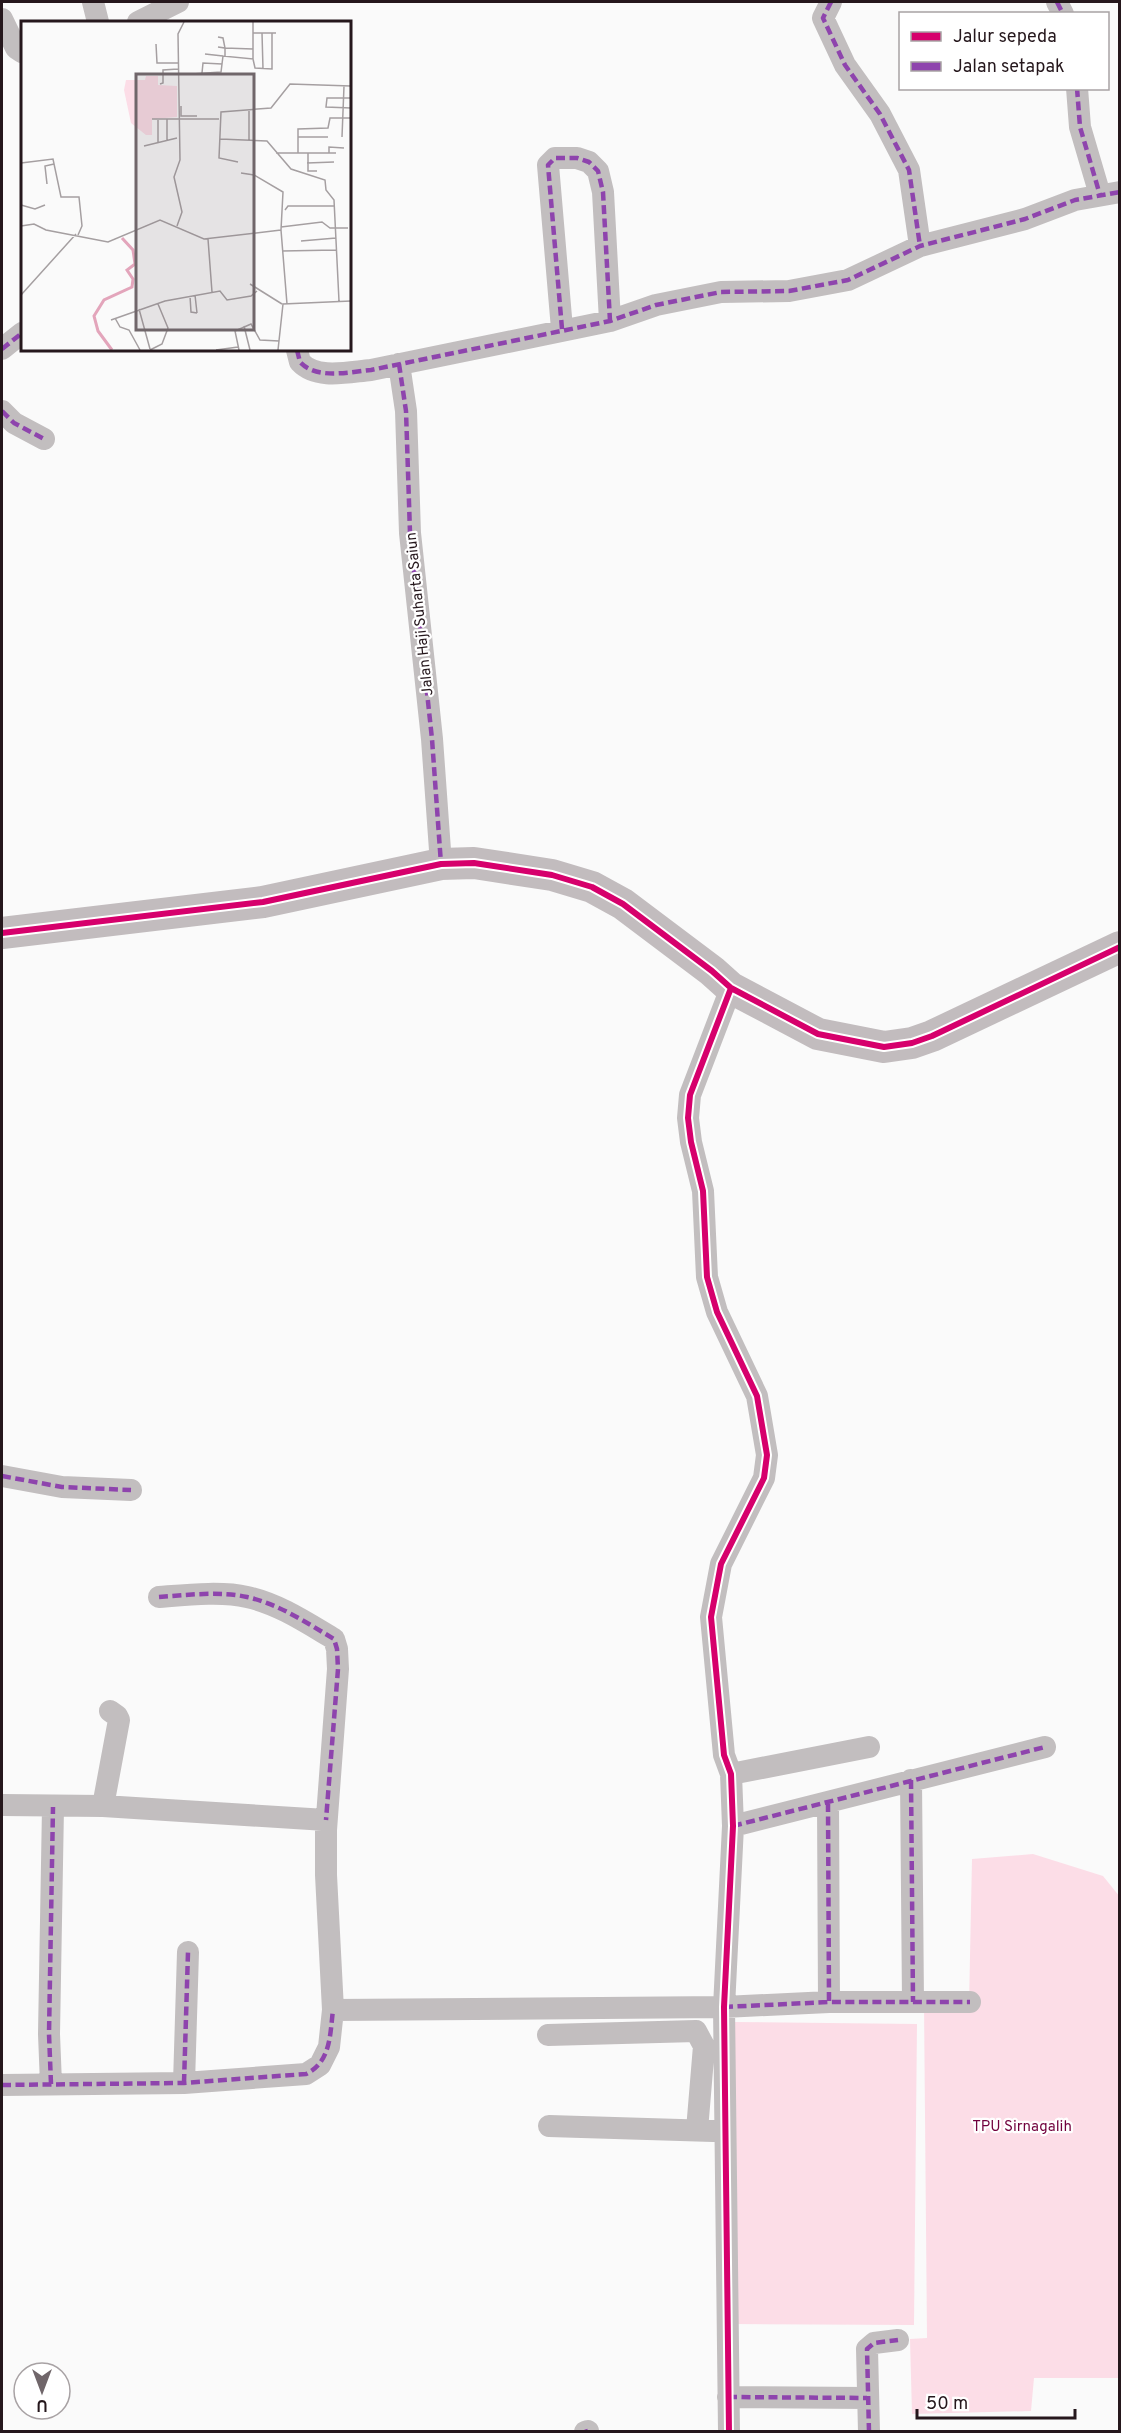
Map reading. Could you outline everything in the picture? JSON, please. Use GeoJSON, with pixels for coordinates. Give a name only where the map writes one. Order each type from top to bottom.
{"type":"FeatureCollection","features":[{"type":"Feature","properties":{"kind":"street"},"geometry":{"type":"LineString","coordinates":[[93,2],[98,21]]}},
{"type":"Feature","properties":{"kind":"street"},"geometry":{"type":"LineString","coordinates":[[140,21],[178,2]]}},
{"type":"Feature","properties":{"kind":"street"},"geometry":{"type":"LineString","coordinates":[[831,2],[823,18],[836,46],[845,65],[880,114],[909,170],[920,246]]}},
{"type":"Feature","properties":{"kind":"street"},"geometry":{"type":"LineString","coordinates":[[2,19],[16,48],[21,51]]}},
{"type":"Feature","properties":{"kind":"street"},"geometry":{"type":"LineString","coordinates":[[297,351],[300,362],[311,371],[331,373],[371,370],[458,354],[562,329],[610,321],[656,305],[722,292],[789,291],[848,280],[920,246],[1025,219],[1075,200],[1110,194],[1080,127],[1077,90]]}},
{"type":"Feature","properties":{"kind":"street"},"geometry":{"type":"LineString","coordinates":[[562,329],[548,165],[555,158],[577,158],[589,162],[597,171],[603,192],[610,321]]}},
{"type":"Feature","properties":{"kind":"street"},"geometry":{"type":"LineString","coordinates":[[2,349],[21,334]]}},
{"type":"Feature","properties":{"kind":"street","name":"Jalan Haji Suharta Saiun"},"geometry":{"type":"LineString","coordinates":[[399,364],[406,411],[410,533],[432,739],[441,864]]}},
{"type":"Feature","properties":{"kind":"street"},"geometry":{"type":"LineString","coordinates":[[2,411],[14,423],[44,439]]}},
{"type":"Feature","properties":{"kind":"street"},"geometry":{"type":"LineString","coordinates":[[2,933],[263,902],[441,864],[474,863],[552,874],[592,887],[623,904],[731,988],[818,1034],[895,1047],[932,1036],[1119,946]]}},
{"type":"Feature","properties":{"kind":"street"},"geometry":{"type":"LineString","coordinates":[[729,2432],[724,2007],[733,1826],[731,1774],[724,1755],[711,1617],[721,1564],[764,1478],[767,1455],[757,1396],[717,1312],[706,1277],[703,1191],[691,1142],[688,1118],[690,1095],[731,988]]}},
{"type":"Feature","properties":{"kind":"street"},"geometry":{"type":"LineString","coordinates":[[2,1476],[62,1487],[131,1490]]}},
{"type":"Feature","properties":{"kind":"street"},"geometry":{"type":"LineString","coordinates":[[2,2085],[184,2083],[296,2075],[314,2070],[320,2065],[329,2047],[333,2010],[326,1875],[326,1820],[338,1649],[334,1639],[287,1611],[246,1597],[185,1595],[159,1598]]}},
{"type":"Feature","properties":{"kind":"street"},"geometry":{"type":"LineString","coordinates":[[103,1806],[119,1720],[110,1711]]}},
{"type":"Feature","properties":{"kind":"street"},"geometry":{"type":"LineString","coordinates":[[731,1774],[869,1747]]}},
{"type":"Feature","properties":{"kind":"street"},"geometry":{"type":"LineString","coordinates":[[733,1826],[1046,1747]]}},
{"type":"Feature","properties":{"kind":"street"},"geometry":{"type":"LineString","coordinates":[[911,1780],[913,2002]]}},
{"type":"Feature","properties":{"kind":"street"},"geometry":{"type":"LineString","coordinates":[[828,1803],[830,2002]]}},
{"type":"Feature","properties":{"kind":"street"},"geometry":{"type":"LineString","coordinates":[[2,1805],[103,1806],[326,1820]]}},
{"type":"Feature","properties":{"kind":"street"},"geometry":{"type":"LineString","coordinates":[[51,2084],[49,2034],[53,1807]]}},
{"type":"Feature","properties":{"kind":"street"},"geometry":{"type":"LineString","coordinates":[[184,2083],[188,1952]]}},
{"type":"Feature","properties":{"kind":"street"},"geometry":{"type":"LineString","coordinates":[[333,2010],[724,2007],[830,2002],[970,2002]]}},
{"type":"Feature","properties":{"kind":"street"},"geometry":{"type":"LineString","coordinates":[[548,2035],[696,2031],[704,2046],[697,2130]]}},
{"type":"Feature","properties":{"kind":"street"},"geometry":{"type":"LineString","coordinates":[[549,2126],[726,2132]]}},
{"type":"Feature","properties":{"kind":"street"},"geometry":{"type":"LineString","coordinates":[[869,2432],[867,2349],[874,2343],[898,2340]]}},
{"type":"Feature","properties":{"kind":"street"},"geometry":{"type":"LineString","coordinates":[[728,2397],[867,2398]]}},
{"type":"Feature","properties":{"kind":"green space","name":"TPU Sirnagalih"},"geometry":{"type":"Polygon","coordinates":[[[1033,1854],[1103,1876],[1120,1897],[1119,2378],[1034,2378],[1031,2411],[912,2414],[910,2339],[927,2338],[924,2004],[969,2005],[972,1859],[1033,1854]]]}},
{"type":"Feature","properties":{"kind":"green space"},"geometry":{"type":"Polygon","coordinates":[[[735,2022],[917,2024],[914,2325],[732,2324],[735,2022]]]}},
{"type":"Feature","properties":{"kind":"marked path"},"geometry":{"type":"LineString","coordinates":[[831,2],[823,18],[845,65],[880,114],[909,170],[920,246]]}},
{"type":"Feature","properties":{"kind":"marked path"},"geometry":{"type":"LineString","coordinates":[[1057,2],[1062,12]]}},
{"type":"Feature","properties":{"kind":"marked path"},"geometry":{"type":"LineString","coordinates":[[1077,90],[1080,127],[1100,195]]}},
{"type":"Feature","properties":{"kind":"marked path"},"geometry":{"type":"LineString","coordinates":[[562,329],[548,165],[555,158],[577,158],[589,162],[598,171],[603,192],[610,321]]}},
{"type":"Feature","properties":{"kind":"marked path"},"geometry":{"type":"LineString","coordinates":[[297,351],[300,362],[315,371],[333,374],[371,370],[610,321],[656,305],[721,292],[789,291],[848,280],[920,246],[1025,219],[1075,200],[1120,192]]}},
{"type":"Feature","properties":{"kind":"marked path"},"geometry":{"type":"LineString","coordinates":[[2,349],[21,334]]}},
{"type":"Feature","properties":{"kind":"marked path"},"geometry":{"type":"LineString","coordinates":[[399,364],[406,411],[410,533],[432,739],[441,864]]}},
{"type":"Feature","properties":{"kind":"marked path"},"geometry":{"type":"LineString","coordinates":[[2,411],[14,423],[44,439]]}},
{"type":"Feature","properties":{"kind":"marked path"},"geometry":{"type":"LineString","coordinates":[[2,1476],[62,1487],[131,1490]]}},
{"type":"Feature","properties":{"kind":"marked path"},"geometry":{"type":"LineString","coordinates":[[159,1597],[215,1594],[247,1597],[281,1609],[334,1639],[338,1669],[326,1820]]}},
{"type":"Feature","properties":{"kind":"marked path"},"geometry":{"type":"LineString","coordinates":[[733,1826],[1045,1747]]}},
{"type":"Feature","properties":{"kind":"marked path"},"geometry":{"type":"LineString","coordinates":[[911,1780],[913,2002]]}},
{"type":"Feature","properties":{"kind":"marked path"},"geometry":{"type":"LineString","coordinates":[[828,1803],[829,2002]]}},
{"type":"Feature","properties":{"kind":"marked path"},"geometry":{"type":"LineString","coordinates":[[51,2084],[49,2034],[53,1807]]}},
{"type":"Feature","properties":{"kind":"marked path"},"geometry":{"type":"LineString","coordinates":[[184,2083],[188,1952]]}},
{"type":"Feature","properties":{"kind":"marked path"},"geometry":{"type":"LineString","coordinates":[[724,2007],[829,2002],[970,2002]]}},
{"type":"Feature","properties":{"kind":"marked path"},"geometry":{"type":"LineString","coordinates":[[2,2085],[184,2083],[306,2074],[314,2069],[325,2055],[330,2038],[333,2010]]}},
{"type":"Feature","properties":{"kind":"marked path"},"geometry":{"type":"LineString","coordinates":[[869,2432],[867,2349],[874,2343],[898,2340]]}},
{"type":"Feature","properties":{"kind":"marked path"},"geometry":{"type":"LineString","coordinates":[[728,2397],[867,2398]]}},
{"type":"Feature","properties":{"kind":"cycle path"},"geometry":{"type":"LineString","coordinates":[[2,933],[263,902],[441,864],[474,863],[552,875],[592,887],[623,904],[731,988],[818,1034],[884,1047],[912,1043],[932,1036],[1120,947]]}},
{"type":"Feature","properties":{"kind":"cycle path"},"geometry":{"type":"LineString","coordinates":[[729,2432],[724,2007],[733,1826],[731,1774],[724,1755],[711,1617],[721,1564],[764,1478],[767,1455],[757,1396],[717,1312],[707,1277],[703,1191],[691,1142],[688,1118],[690,1095],[731,988]]}}]}
